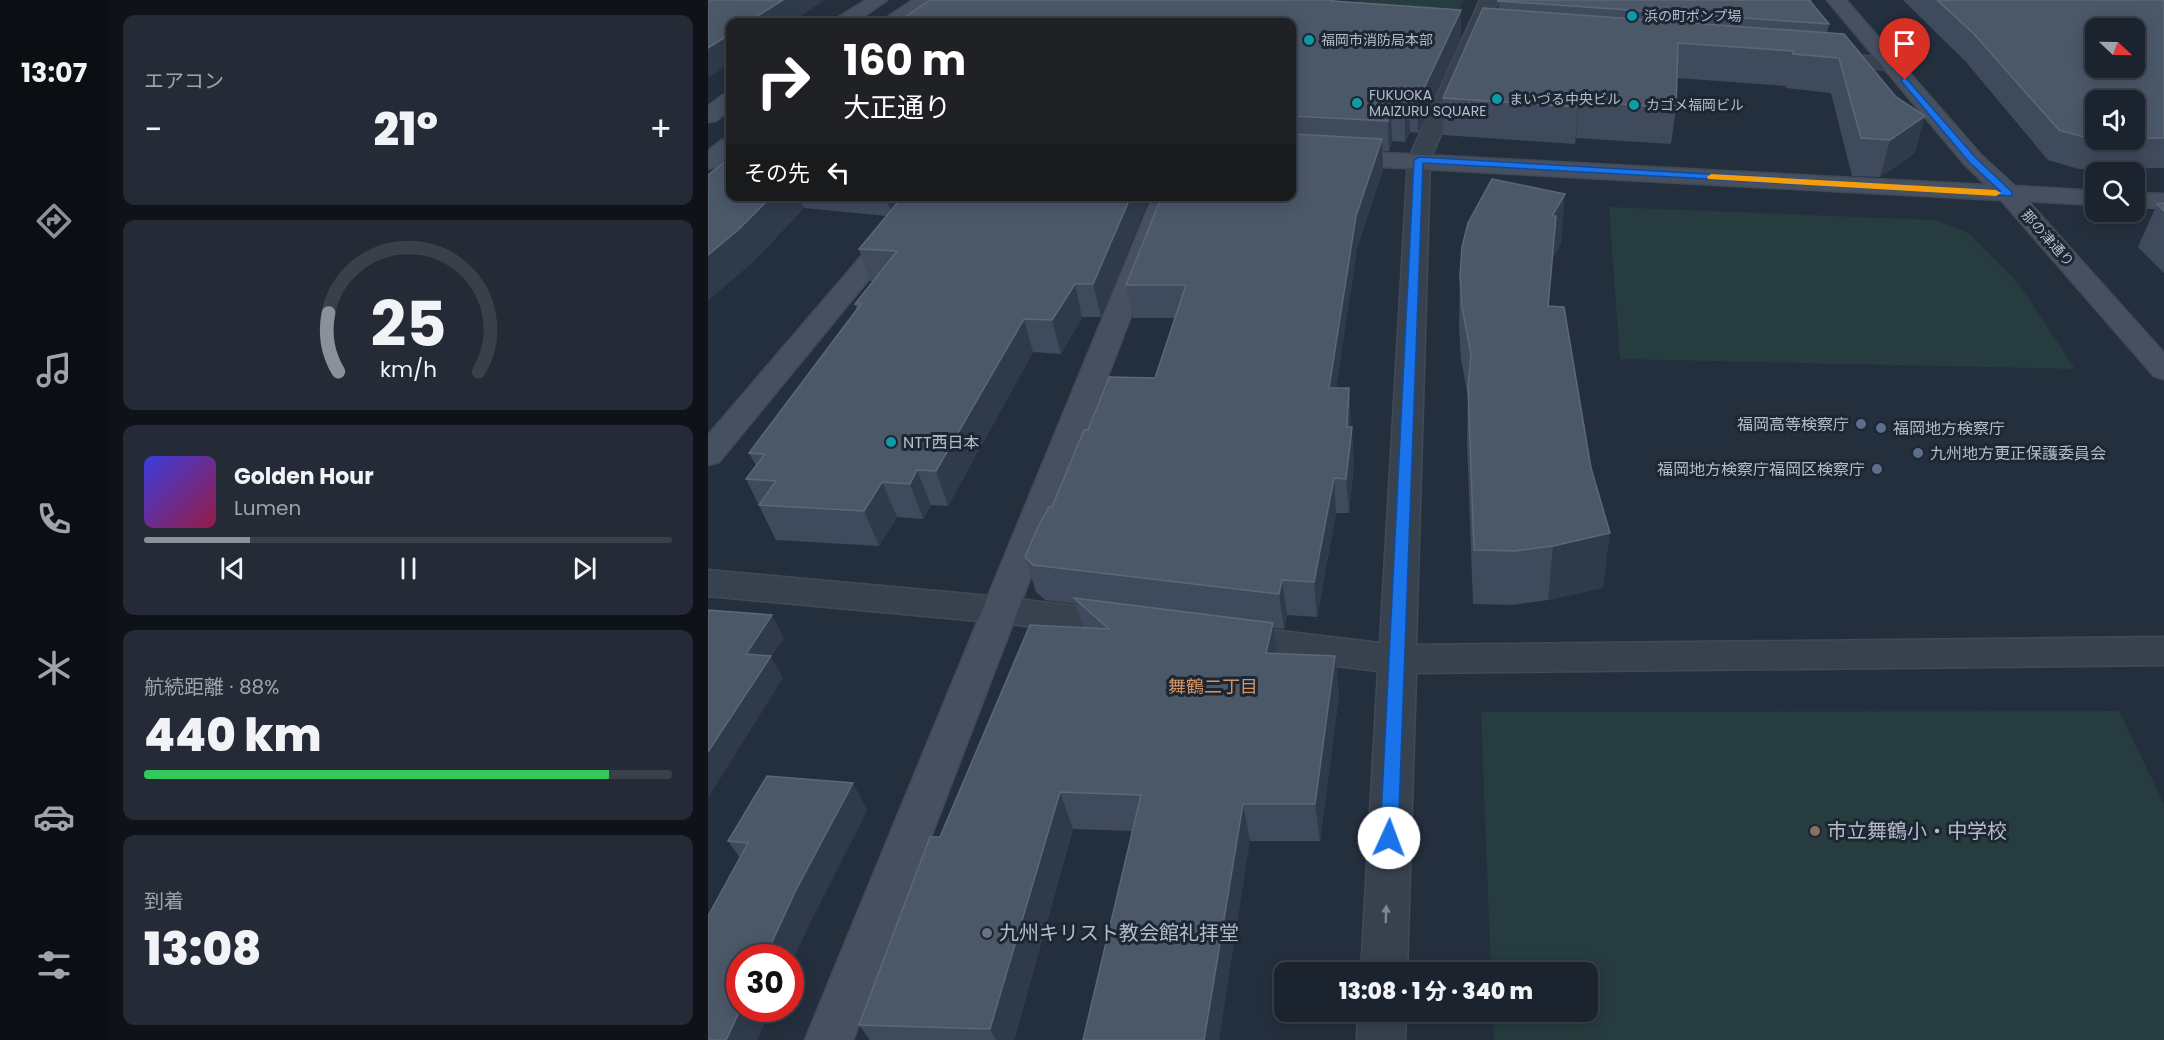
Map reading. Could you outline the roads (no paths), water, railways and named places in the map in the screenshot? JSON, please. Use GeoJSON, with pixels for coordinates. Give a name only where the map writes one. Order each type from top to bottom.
{"type":"FeatureCollection","features":[{"type":"Feature","properties":{"kind":"street"},"geometry":{"type":"LineString","coordinates":[[850,18],[878,0]]}},
{"type":"Feature","properties":{"kind":"street"},"geometry":{"type":"LineString","coordinates":[[899,18],[925,0]]}},
{"type":"Feature","properties":{"kind":"street"},"geometry":{"type":"LineString","coordinates":[[1384,962],[1419,160],[1489,0]]}},
{"type":"Feature","properties":{"kind":"street","name":"那の津通り"},"geometry":{"type":"LineString","coordinates":[[1836,0],[1973,160],[2009,194],[2164,370]]}},
{"type":"Feature","properties":{"kind":"street"},"geometry":{"type":"LineString","coordinates":[[1476,33],[1498,35]]}},
{"type":"Feature","properties":{"kind":"street"},"geometry":{"type":"LineString","coordinates":[[1803,57],[1892,64]]}},
{"type":"Feature","properties":{"kind":"street"},"geometry":{"type":"LineString","coordinates":[[708,116],[726,102]]}},
{"type":"Feature","properties":{"kind":"street"},"geometry":{"type":"LineString","coordinates":[[708,124],[726,126]]}},
{"type":"Feature","properties":{"kind":"street"},"geometry":{"type":"LineString","coordinates":[[708,162],[726,147]]}},
{"type":"Feature","properties":{"kind":"street"},"geometry":{"type":"LineString","coordinates":[[1296,155],[2085,197]]}},
{"type":"Feature","properties":{"kind":"street"},"geometry":{"type":"LineString","coordinates":[[2145,200],[2164,201]]}},
{"type":"Feature","properties":{"kind":"street"},"geometry":{"type":"LineString","coordinates":[[708,455],[922,201]]}},
{"type":"Feature","properties":{"kind":"street"},"geometry":{"type":"LineString","coordinates":[[829,1040],[1163,201]]}},
{"type":"Feature","properties":{"kind":"street"},"geometry":{"type":"LineString","coordinates":[[708,583],[1001,610],[1152,628]]}},
{"type":"Feature","properties":{"kind":"street"},"geometry":{"type":"LineString","coordinates":[[1198,634],[1396,659],[2164,651]]}},
{"type":"Feature","properties":{"kind":"street"},"geometry":{"type":"LineString","coordinates":[[1381,1040],[1382,1022]]}},
{"type":"Feature","properties":{"kind":"place","name":"浜の町ポンプ場"},"geometry":{"type":"Point","coordinates":[1632,16]}},
{"type":"Feature","properties":{"kind":"place","name":"福岡市消防局本部"},"geometry":{"type":"Point","coordinates":[1309,40]}},
{"type":"Feature","properties":{"kind":"place","name":"まいづる中央ビル"},"geometry":{"type":"Point","coordinates":[1497,99]}},
{"type":"Feature","properties":{"kind":"place","name":"FUKUOKA MAIZURU SQUARE"},"geometry":{"type":"Point","coordinates":[1357,103]}},
{"type":"Feature","properties":{"kind":"place","name":"カゴメ福岡ビル"},"geometry":{"type":"Point","coordinates":[1634,105]}},
{"type":"Feature","properties":{"kind":"place","name":"福岡高等検察庁"},"geometry":{"type":"Point","coordinates":[1861,424]}},
{"type":"Feature","properties":{"kind":"place","name":"福岡地方検察庁"},"geometry":{"type":"Point","coordinates":[1881,428]}},
{"type":"Feature","properties":{"kind":"place","name":"NTT西日本"},"geometry":{"type":"Point","coordinates":[891,442]}},
{"type":"Feature","properties":{"kind":"place","name":"九州地方更正保護委員会"},"geometry":{"type":"Point","coordinates":[1918,453]}},
{"type":"Feature","properties":{"kind":"place","name":"福岡地方検察庁福岡区検察庁"},"geometry":{"type":"Point","coordinates":[1877,469]}},
{"type":"Feature","properties":{"kind":"place","name":"市立舞鶴小・中学校"},"geometry":{"type":"Point","coordinates":[1815,831]}},
{"type":"Feature","properties":{"kind":"place","name":"九州キリスト教会館礼拝堂"},"geometry":{"type":"Point","coordinates":[987,933]}},
{"type":"Feature","properties":{"kind":"district","name":"舞鶴二丁目"},"geometry":{"type":"Point","coordinates":[1213,686]}}]}
